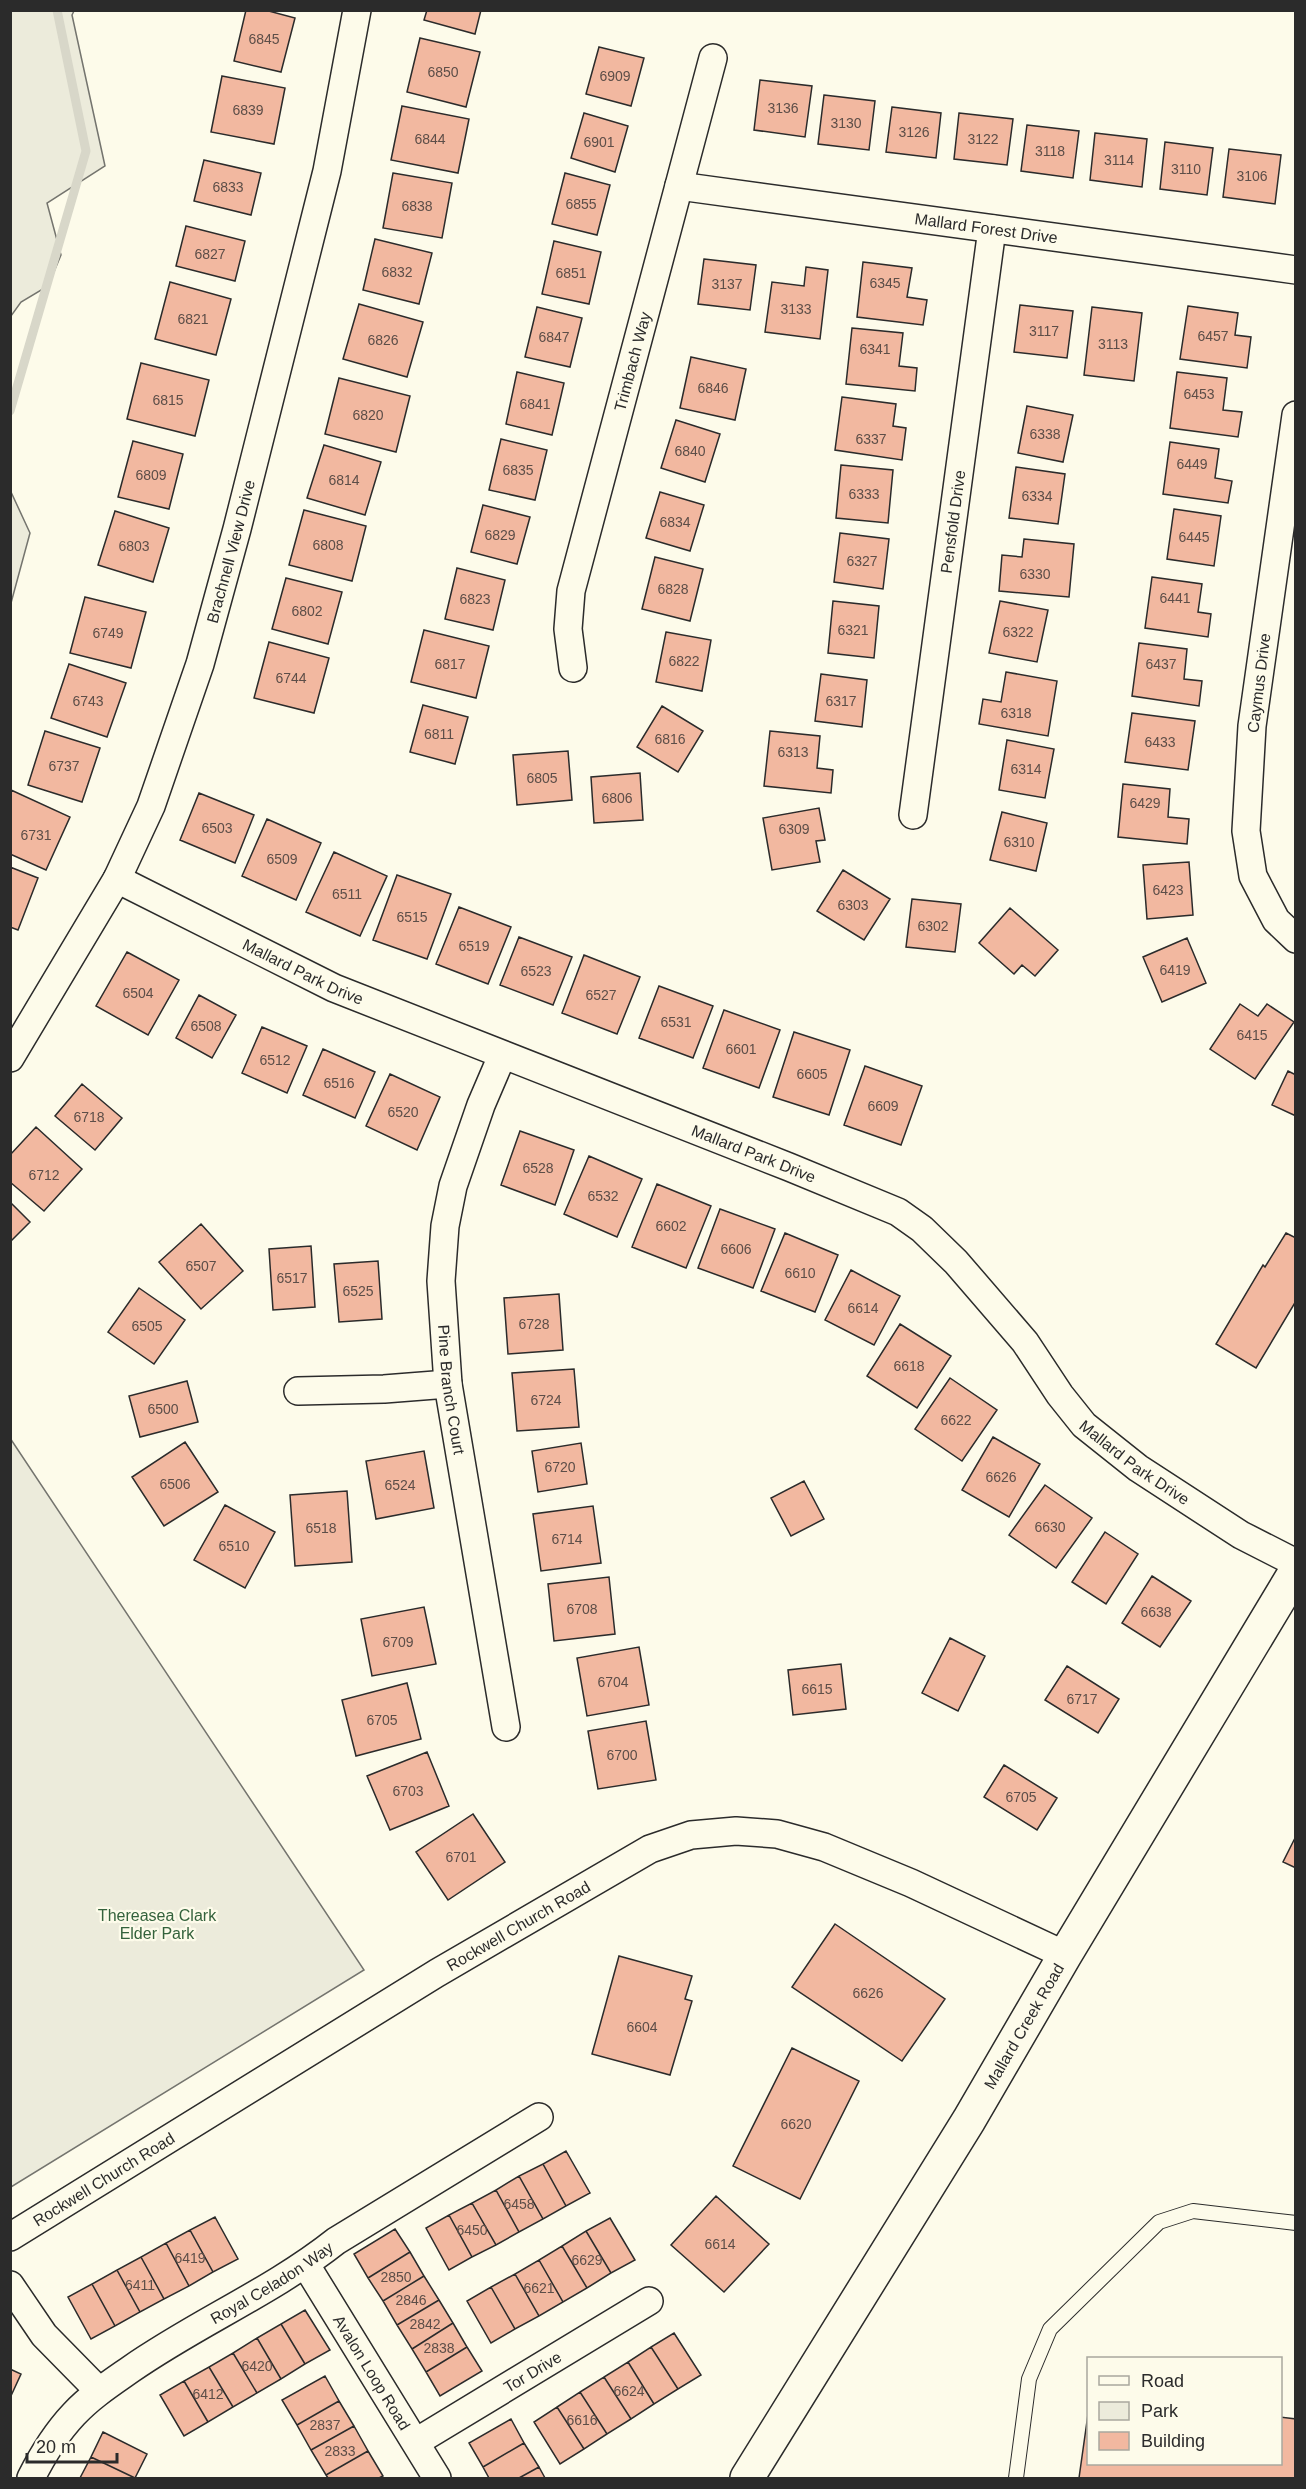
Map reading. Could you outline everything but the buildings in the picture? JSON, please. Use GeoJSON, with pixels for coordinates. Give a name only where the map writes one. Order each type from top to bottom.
{"type":"FeatureCollection","features":[{"type":"Feature","properties":{"kind":"main road","name":"Mallard Creek Road"},"geometry":{"type":"LineString","coordinates":[[752,2477],[963,2130],[1065,1955],[1296,1571]]}},
{"type":"Feature","properties":{"kind":"street","name":"Brachnell View Drive"},"geometry":{"type":"LineString","coordinates":[[10,1058],[117,879],[151,806],[203,652],[237,529],[327,171],[357,10]]}},
{"type":"Feature","properties":{"kind":"street","name":"Trimbach Way"},"geometry":{"type":"LineString","coordinates":[[573,668],[568,630],[571,591],[714,58]]}},
{"type":"Feature","properties":{"kind":"street","name":"Mallard Forest Drive"},"geometry":{"type":"LineString","coordinates":[[679,186],[1296,270]]}},
{"type":"Feature","properties":{"kind":"street","name":"Pensfold Drive"},"geometry":{"type":"LineString","coordinates":[[914,815],[992,229]]}},
{"type":"Feature","properties":{"kind":"street","name":"Caymus Drive"},"geometry":{"type":"LineString","coordinates":[[1296,415],[1252,726],[1246,831],[1253,876],[1276,920],[1296,939]]}},
{"type":"Feature","properties":{"kind":"street","name":"Mallard Park Drive"},"geometry":{"type":"LineString","coordinates":[[117,879],[334,988],[898,1212],[922,1229],[956,1262],[1025,1342],[1060,1395],[1093,1432],[1138,1468],[1241,1535],[1296,1563]]}},
{"type":"Feature","properties":{"kind":"street","name":"Pine Branch Court"},"geometry":{"type":"LineString","coordinates":[[502,1056],[457,1176],[445,1226],[441,1281],[448,1384],[506,1727]]}},
{"type":"Feature","properties":{"kind":"street"},"geometry":{"type":"LineString","coordinates":[[298,1391],[384,1389],[448,1384]]}},
{"type":"Feature","properties":{"kind":"street","name":"Rockwell Church Road"},"geometry":{"type":"LineString","coordinates":[[10,2237],[437,1973],[650,1849],[691,1835],[736,1831],[777,1834],[824,1847],[911,1883],[1065,1955]]}},
{"type":"Feature","properties":{"kind":"street","name":"Royal Celadon Way"},"geometry":{"type":"LineString","coordinates":[[31,2478],[42,2457],[73,2415],[99,2391],[164,2346],[306,2265],[336,2241],[539,2117]]}},
{"type":"Feature","properties":{"kind":"street","name":"Avalon Loop Road"},"geometry":{"type":"LineString","coordinates":[[306,2265],[437,2478]]}},
{"type":"Feature","properties":{"kind":"street"},"geometry":{"type":"LineString","coordinates":[[10,2285],[31,2318],[67,2361],[99,2391]]}},
{"type":"Feature","properties":{"kind":"street","name":"Tor Drive"},"geometry":{"type":"LineString","coordinates":[[416,2442],[650,2301]]}},
{"type":"Feature","properties":{"kind":"lane"},"geometry":{"type":"LineString","coordinates":[[1016,2478],[1029,2379],[1050,2329],[1159,2222],[1193,2211],[1296,2223]]}},
{"type":"Feature","properties":{"kind":"green space"},"geometry":{"type":"Polygon","coordinates":[[[11,10],[74,11],[72,15],[105,166],[47,203],[61,255],[48,286],[21,302],[11,316],[11,10]]]}},
{"type":"Feature","properties":{"kind":"green space"},"geometry":{"type":"Polygon","coordinates":[[[11,492],[30,533],[11,603],[11,492]]]}},
{"type":"Feature","properties":{"kind":"green space","name":"Thereasea Clark Elder Park"},"geometry":{"type":"Polygon","coordinates":[[[10,1438],[364,1970],[11,2187],[10,2187],[10,1438]]]}},
{"type":"Feature","properties":{"kind":"waterway"},"geometry":{"type":"LineString","coordinates":[[10,411],[86,151],[57,10]]}}]}
